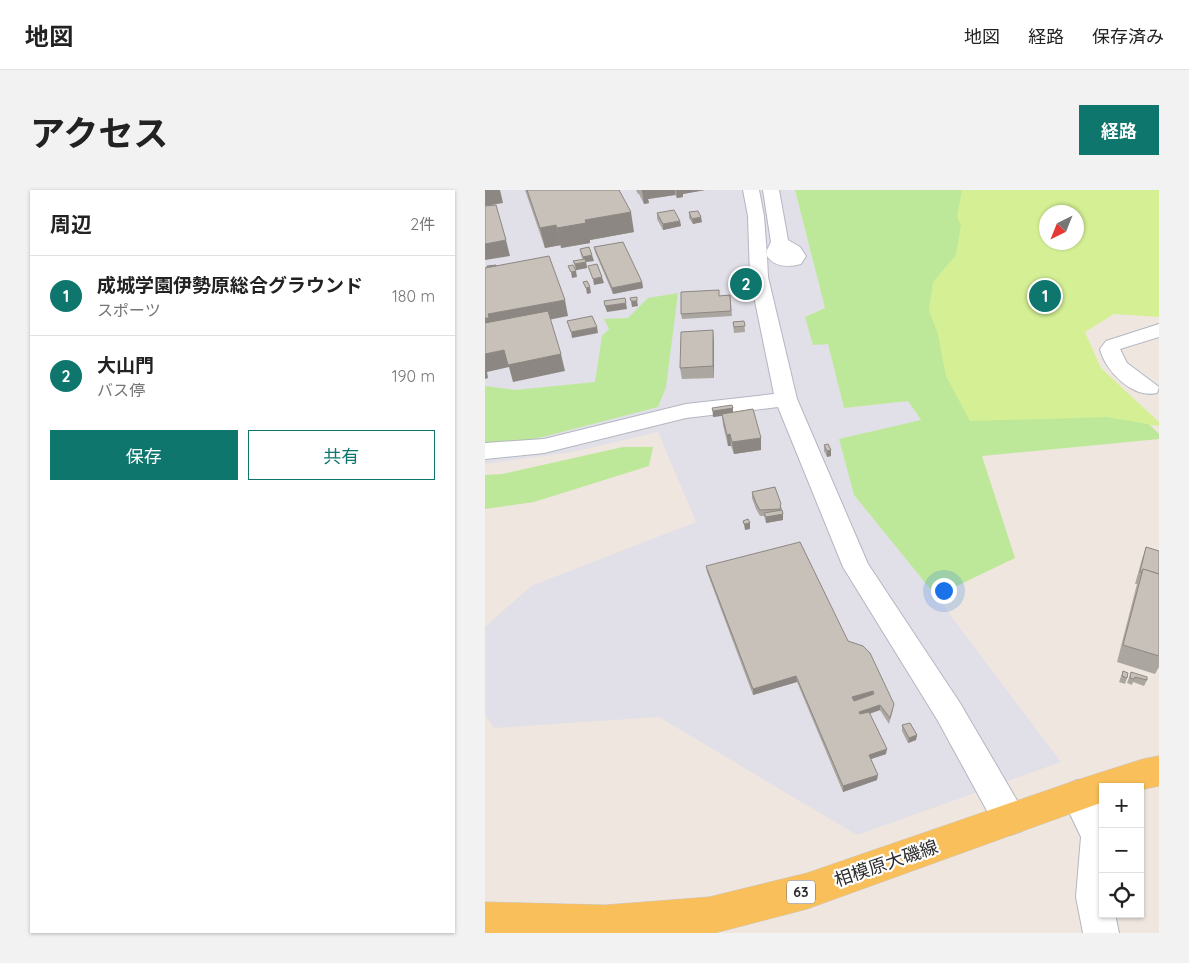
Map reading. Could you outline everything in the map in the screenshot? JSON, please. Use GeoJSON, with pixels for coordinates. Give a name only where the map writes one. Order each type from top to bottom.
{"type":"FeatureCollection","features":[{"type":"Feature","properties":{"kind":"main road","name":"相模原大磯線"},"geometry":{"type":"LineString","coordinates":[[485,921],[611,929],[709,916],[798,893],[1077,795],[1143,774],[1159,771]]}},
{"type":"Feature","properties":{"kind":"street"},"geometry":{"type":"LineString","coordinates":[[751,190],[756,216],[759,277],[786,399],[856,567],[949,712],[1010,820]]}},
{"type":"Feature","properties":{"kind":"street"},"geometry":{"type":"LineString","coordinates":[[771,190],[780,242]]}},
{"type":"Feature","properties":{"kind":"street"},"geometry":{"type":"LineString","coordinates":[[1156,389],[1124,374],[1109,349],[1113,345],[1159,330]]}},
{"type":"Feature","properties":{"kind":"street"},"geometry":{"type":"LineString","coordinates":[[485,452],[544,446],[686,411],[786,399]]}},
{"type":"Feature","properties":{"kind":"street"},"geometry":{"type":"LineString","coordinates":[[1077,795],[1098,836],[1094,897],[1101,933]]}},
{"type":"Feature","properties":{"kind":"shaded area"},"geometry":{"type":"Polygon","coordinates":[[[485,190],[795,190],[825,308],[805,317],[828,344],[844,408],[908,401],[921,421],[854,495],[936,596],[1061,762],[857,835],[659,717],[494,728],[485,714],[485,627],[531,586],[696,522],[658,432],[572,452],[485,464],[485,190]]]}},
{"type":"Feature","properties":{"kind":"green space"},"geometry":{"type":"Polygon","coordinates":[[[795,190],[1104,190],[1084,246],[1084,205],[1039,205],[1039,250],[1083,250],[1054,330],[1159,434],[1159,439],[982,456],[1015,558],[936,596],[854,495],[839,439],[921,420],[908,401],[844,408],[828,344],[813,345],[805,317],[825,308],[795,190]]]}},
{"type":"Feature","properties":{"kind":"green space"},"geometry":{"type":"Polygon","coordinates":[[[962,190],[1159,190],[1159,317],[1114,314],[1085,332],[1101,368],[1159,422],[1159,426],[1107,417],[970,421],[946,376],[938,334],[929,310],[933,282],[956,255],[961,225],[957,217],[962,190]]]}},
{"type":"Feature","properties":{"kind":"green space"},"geometry":{"type":"Polygon","coordinates":[[[678,293],[666,387],[658,407],[527,441],[485,444],[485,386],[515,390],[595,382],[602,336],[609,329],[604,319],[628,318],[648,298],[678,293]]]}},
{"type":"Feature","properties":{"kind":"green space"},"geometry":{"type":"Polygon","coordinates":[[[623,447],[653,447],[649,466],[534,502],[485,509],[485,475],[502,474],[623,447]]]}},
{"type":"Feature","properties":{"kind":"building"},"geometry":{"type":"Polygon","coordinates":[[[527,190],[619,190],[631,212],[585,220],[586,223],[557,228],[556,225],[540,228],[527,190]]]}},
{"type":"Feature","properties":{"kind":"building"},"geometry":{"type":"Polygon","coordinates":[[[496,205],[506,240],[485,244],[485,206],[496,205]]]}},
{"type":"Feature","properties":{"kind":"building"},"geometry":{"type":"Polygon","coordinates":[[[674,210],[680,221],[663,224],[657,213],[674,210]]]}},
{"type":"Feature","properties":{"kind":"building"},"geometry":{"type":"Polygon","coordinates":[[[698,211],[701,217],[692,219],[689,212],[698,211]]]}},
{"type":"Feature","properties":{"kind":"building"},"geometry":{"type":"Polygon","coordinates":[[[623,242],[642,282],[612,288],[594,247],[623,242]]]}},
{"type":"Feature","properties":{"kind":"building"},"geometry":{"type":"Polygon","coordinates":[[[589,247],[592,255],[583,257],[580,249],[589,247]]]}},
{"type":"Feature","properties":{"kind":"building"},"geometry":{"type":"Polygon","coordinates":[[[549,256],[565,300],[488,314],[489,318],[485,318],[485,268],[549,256]]]}},
{"type":"Feature","properties":{"kind":"building"},"geometry":{"type":"Polygon","coordinates":[[[585,259],[586,262],[575,264],[573,261],[585,259]]]}},
{"type":"Feature","properties":{"kind":"building"},"geometry":{"type":"Polygon","coordinates":[[[597,264],[602,277],[593,279],[588,266],[597,264]]]}},
{"type":"Feature","properties":{"kind":"building"},"geometry":{"type":"Polygon","coordinates":[[[573,265],[576,271],[571,272],[568,266],[573,265]]]}},
{"type":"Feature","properties":{"kind":"building"},"geometry":{"type":"Polygon","coordinates":[[[587,281],[590,287],[586,288],[583,282],[587,281]]]}},
{"type":"Feature","properties":{"kind":"building"},"geometry":{"type":"Polygon","coordinates":[[[719,290],[719,296],[730,295],[731,311],[681,314],[681,292],[719,290]]]}},
{"type":"Feature","properties":{"kind":"building"},"geometry":{"type":"Polygon","coordinates":[[[637,297],[637,301],[631,301],[630,298],[637,297]]]}},
{"type":"Feature","properties":{"kind":"building"},"geometry":{"type":"Polygon","coordinates":[[[625,298],[626,303],[605,306],[604,301],[625,298]]]}},
{"type":"Feature","properties":{"kind":"building"},"geometry":{"type":"Polygon","coordinates":[[[548,311],[561,354],[508,365],[504,350],[485,354],[485,323],[548,311]]]}},
{"type":"Feature","properties":{"kind":"building"},"geometry":{"type":"Polygon","coordinates":[[[592,316],[597,327],[571,332],[567,321],[592,316]]]}},
{"type":"Feature","properties":{"kind":"building"},"geometry":{"type":"Polygon","coordinates":[[[744,321],[745,326],[734,327],[733,322],[744,321]]]}},
{"type":"Feature","properties":{"kind":"building"},"geometry":{"type":"Polygon","coordinates":[[[713,330],[713,366],[680,368],[681,332],[713,330]]]}},
{"type":"Feature","properties":{"kind":"building"},"geometry":{"type":"Polygon","coordinates":[[[732,405],[733,408],[713,411],[712,408],[732,405]]]}},
{"type":"Feature","properties":{"kind":"building"},"geometry":{"type":"Polygon","coordinates":[[[753,409],[761,438],[732,442],[730,434],[727,435],[722,414],[753,409]]]}},
{"type":"Feature","properties":{"kind":"building"},"geometry":{"type":"Polygon","coordinates":[[[828,444],[831,450],[827,451],[824,445],[828,444]]]}},
{"type":"Feature","properties":{"kind":"building"},"geometry":{"type":"Polygon","coordinates":[[[775,487],[781,509],[760,510],[752,492],[775,487]]]}},
{"type":"Feature","properties":{"kind":"building"},"geometry":{"type":"Polygon","coordinates":[[[782,510],[783,514],[766,517],[764,513],[782,510]]]}},
{"type":"Feature","properties":{"kind":"building"},"geometry":{"type":"Polygon","coordinates":[[[748,519],[750,523],[744,524],[743,521],[748,519]]]}},
{"type":"Feature","properties":{"kind":"building"},"geometry":{"type":"Polygon","coordinates":[[[800,542],[848,641],[863,646],[870,653],[894,704],[890,718],[880,705],[859,712],[860,714],[869,712],[887,749],[869,755],[878,775],[843,786],[796,676],[753,689],[706,566],[800,542]],[[873,691],[852,697],[854,701],[874,694],[873,691]]]}},
{"type":"Feature","properties":{"kind":"building"},"geometry":{"type":"Polygon","coordinates":[[[1146,547],[1159,551],[1159,574],[1143,569],[1140,572],[1146,547]]]}},
{"type":"Feature","properties":{"kind":"building"},"geometry":{"type":"Polygon","coordinates":[[[1143,569],[1159,574],[1159,656],[1123,645],[1143,569]]]}},
{"type":"Feature","properties":{"kind":"building"},"geometry":{"type":"Polygon","coordinates":[[[1123,671],[1128,673],[1127,678],[1122,676],[1123,671]]]}},
{"type":"Feature","properties":{"kind":"building"},"geometry":{"type":"Polygon","coordinates":[[[1131,672],[1147,677],[1147,680],[1135,677],[1134,679],[1130,678],[1131,672]]]}},
{"type":"Feature","properties":{"kind":"building"},"geometry":{"type":"Polygon","coordinates":[[[910,723],[917,735],[909,738],[902,725],[910,723]]]}},
{"type":"Feature","properties":{"kind":"place","name":"大山門"},"geometry":{"type":"Point","coordinates":[746,284]}},
{"type":"Feature","properties":{"kind":"place","name":"成城学園伊勢原総合グラウンド"},"geometry":{"type":"Point","coordinates":[1045,296]}}]}
